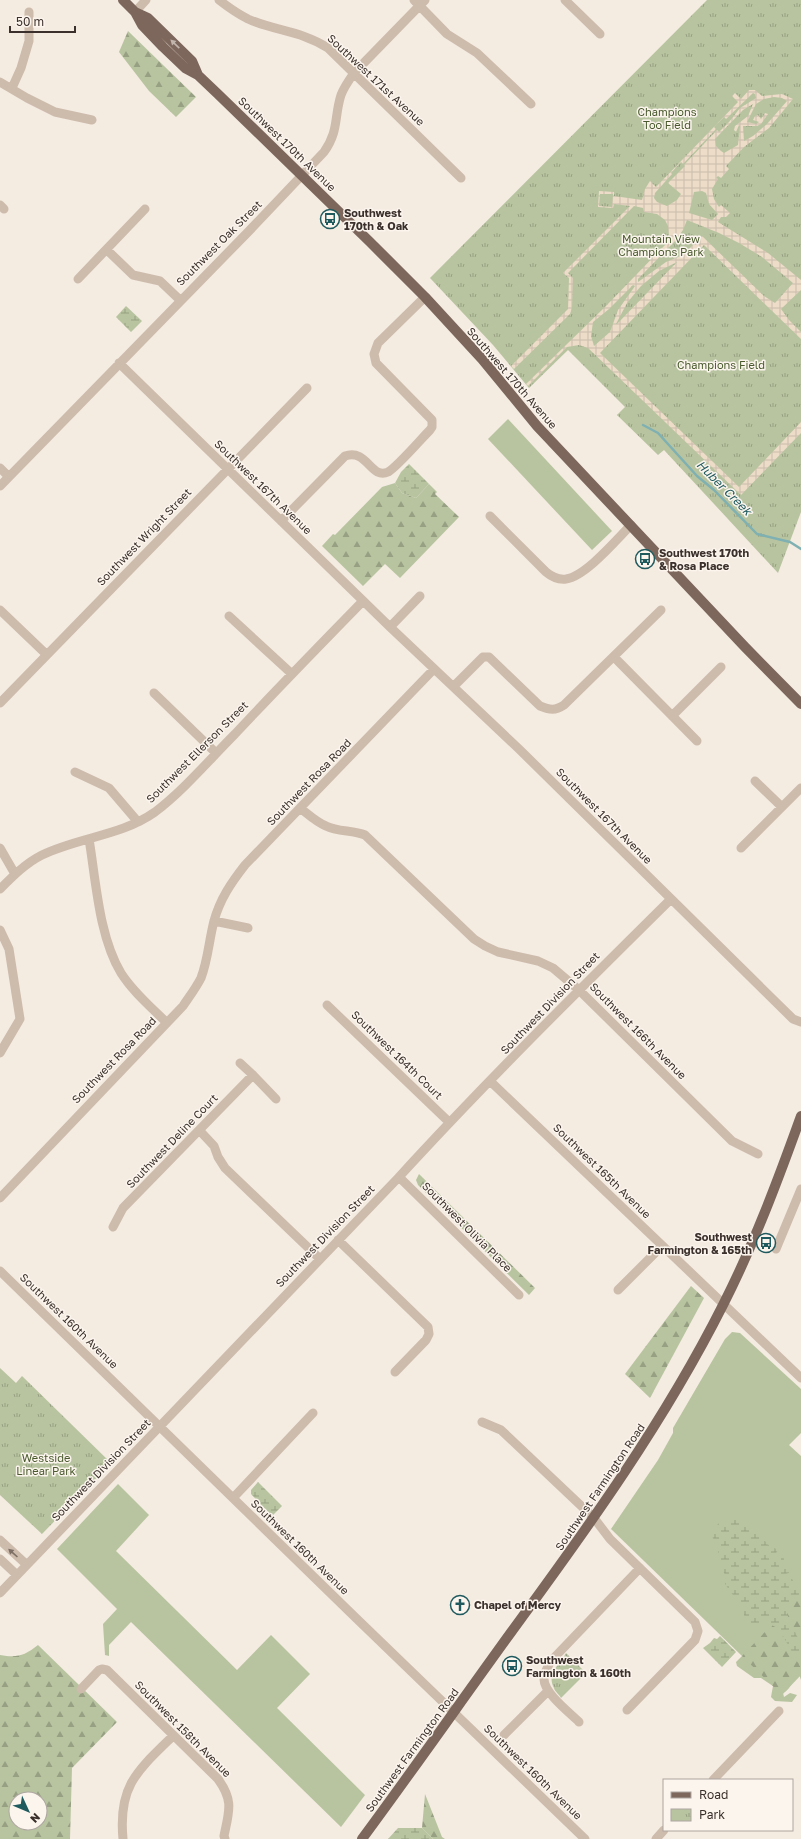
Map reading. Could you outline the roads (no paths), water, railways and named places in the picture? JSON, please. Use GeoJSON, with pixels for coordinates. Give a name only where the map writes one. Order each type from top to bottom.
{"type":"FeatureCollection","features":[{"type":"Feature","properties":{"kind":"main road","name":"Southwest 170th Avenue"},"geometry":{"type":"LineString","coordinates":[[122,0],[134,12],[148,18],[192,61],[198,75],[302,175],[424,297],[482,359],[537,426],[766,669],[801,704]]}},
{"type":"Feature","properties":{"kind":"main road","name":"Southwest Farmington Road"},"geometry":{"type":"LineString","coordinates":[[362,1839],[594,1518],[656,1425],[724,1304],[761,1221],[801,1116]]}},
{"type":"Feature","properties":{"kind":"street"},"geometry":{"type":"LineString","coordinates":[[134,12],[146,0]]}},
{"type":"Feature","properties":{"kind":"street","name":"Southwest 171st Avenue"},"geometry":{"type":"LineString","coordinates":[[219,0],[248,19],[315,40],[328,48],[461,178]]}},
{"type":"Feature","properties":{"kind":"street"},"geometry":{"type":"LineString","coordinates":[[565,0],[600,34]]}},
{"type":"Feature","properties":{"kind":"street"},"geometry":{"type":"LineString","coordinates":[[420,2],[447,34],[477,53],[531,104]]}},
{"type":"Feature","properties":{"kind":"street","name":"Southwest Oak Street"},"geometry":{"type":"LineString","coordinates":[[0,486],[302,175],[330,143],[334,133],[341,96],[354,73],[420,2]]}},
{"type":"Feature","properties":{"kind":"street"},"geometry":{"type":"LineString","coordinates":[[12,88],[21,68],[29,41],[29,12]]}},
{"type":"Feature","properties":{"kind":"street"},"geometry":{"type":"LineString","coordinates":[[0,82],[55,112],[92,120]]}},
{"type":"Feature","properties":{"kind":"street"},"geometry":{"type":"LineString","coordinates":[[78,279],[145,210]]}},
{"type":"Feature","properties":{"kind":"street"},"geometry":{"type":"LineString","coordinates":[[107,250],[134,275],[160,281],[180,300]]}},
{"type":"Feature","properties":{"kind":"street"},"geometry":{"type":"LineString","coordinates":[[281,521],[340,460],[351,453],[359,455],[377,472],[384,474],[393,468],[433,426],[432,420],[429,416],[373,359],[375,348],[378,343],[424,297]]}},
{"type":"Feature","properties":{"kind":"street","name":"Southwest 167th Avenue"},"geometry":{"type":"LineString","coordinates":[[119,363],[390,628],[454,686],[793,1019],[801,1022]]}},
{"type":"Feature","properties":{"kind":"street","name":"Southwest Wright Street"},"geometry":{"type":"LineString","coordinates":[[0,703],[46,654],[307,388]]}},
{"type":"Feature","properties":{"kind":"street"},"geometry":{"type":"LineString","coordinates":[[0,468],[9,477]]}},
{"type":"Feature","properties":{"kind":"street"},"geometry":{"type":"LineString","coordinates":[[490,516],[546,572],[557,578],[565,579],[574,576],[587,568],[631,525]]}},
{"type":"Feature","properties":{"kind":"street"},"geometry":{"type":"LineString","coordinates":[[390,628],[420,596]]}},
{"type":"Feature","properties":{"kind":"street","name":"Southwest Ellerson Street"},"geometry":{"type":"LineString","coordinates":[[0,889],[15,874],[41,856],[58,848],[110,833],[138,822],[169,800],[363,601]]}},
{"type":"Feature","properties":{"kind":"street"},"geometry":{"type":"LineString","coordinates":[[0,610],[46,654]]}},
{"type":"Feature","properties":{"kind":"street"},"geometry":{"type":"LineString","coordinates":[[454,686],[483,657],[486,656],[489,657],[540,706],[551,710],[557,709],[564,705],[661,610]]}},
{"type":"Feature","properties":{"kind":"street"},"geometry":{"type":"LineString","coordinates":[[230,616],[292,674]]}},
{"type":"Feature","properties":{"kind":"street"},"geometry":{"type":"LineString","coordinates":[[614,657],[697,741]]}},
{"type":"Feature","properties":{"kind":"street"},"geometry":{"type":"LineString","coordinates":[[672,716],[721,667]]}},
{"type":"Feature","properties":{"kind":"street","name":"Southwest Rosa Road"},"geometry":{"type":"LineString","coordinates":[[0,1198],[183,1006],[200,979],[205,964],[214,921],[224,894],[234,879],[434,669]]}},
{"type":"Feature","properties":{"kind":"street"},"geometry":{"type":"LineString","coordinates":[[154,694],[216,753]]}},
{"type":"Feature","properties":{"kind":"street"},"geometry":{"type":"LineString","coordinates":[[74,772],[109,788],[138,822]]}},
{"type":"Feature","properties":{"kind":"street"},"geometry":{"type":"LineString","coordinates":[[755,781],[782,806]]}},
{"type":"Feature","properties":{"kind":"street"},"geometry":{"type":"LineString","coordinates":[[741,848],[801,788]]}},
{"type":"Feature","properties":{"kind":"street","name":"Southwest 166th Avenue"},"geometry":{"type":"LineString","coordinates":[[300,808],[318,823],[326,827],[355,831],[370,838],[474,939],[485,946],[498,952],[538,961],[553,968],[579,990],[732,1141],[758,1154]]}},
{"type":"Feature","properties":{"kind":"street"},"geometry":{"type":"LineString","coordinates":[[89,839],[104,928],[110,951],[127,981],[167,1023]]}},
{"type":"Feature","properties":{"kind":"street"},"geometry":{"type":"LineString","coordinates":[[0,848],[15,874]]}},
{"type":"Feature","properties":{"kind":"street","name":"Southwest Division Street"},"geometry":{"type":"LineString","coordinates":[[0,1593],[450,1122],[579,990],[671,899]]}},
{"type":"Feature","properties":{"kind":"street"},"geometry":{"type":"LineString","coordinates":[[214,921],[248,928]]}},
{"type":"Feature","properties":{"kind":"street"},"geometry":{"type":"LineString","coordinates":[[0,930],[9,949],[20,1019],[0,1053]]}},
{"type":"Feature","properties":{"kind":"street","name":"Southwest 164th Court"},"geometry":{"type":"LineString","coordinates":[[327,1005],[450,1122]]}},
{"type":"Feature","properties":{"kind":"street"},"geometry":{"type":"LineString","coordinates":[[240,1063],[276,1099]]}},
{"type":"Feature","properties":{"kind":"street","name":"Southwest Deline Court"},"geometry":{"type":"LineString","coordinates":[[113,1227],[123,1208],[200,1131],[253,1075]]}},
{"type":"Feature","properties":{"kind":"street","name":"Southwest 165th Avenue"},"geometry":{"type":"LineString","coordinates":[[490,1081],[801,1378]]}},
{"type":"Feature","properties":{"kind":"street"},"geometry":{"type":"LineString","coordinates":[[200,1131],[214,1146],[218,1157],[225,1168],[320,1259]]}},
{"type":"Feature","properties":{"kind":"street","name":"Southwest Olivia Place"},"geometry":{"type":"LineString","coordinates":[[399,1177],[519,1295]]}},
{"type":"Feature","properties":{"kind":"street"},"geometry":{"type":"LineString","coordinates":[[776,1249],[801,1189]]}},
{"type":"Feature","properties":{"kind":"street"},"geometry":{"type":"LineString","coordinates":[[338,1240],[425,1325],[429,1332],[426,1340],[396,1372]]}},
{"type":"Feature","properties":{"kind":"street"},"geometry":{"type":"LineString","coordinates":[[618,1290],[662,1246]]}},
{"type":"Feature","properties":{"kind":"street","name":"Southwest 160th Avenue"},"geometry":{"type":"LineString","coordinates":[[0,1271],[585,1839]]}},
{"type":"Feature","properties":{"kind":"street"},"geometry":{"type":"LineString","coordinates":[[233,1498],[313,1413]]}},
{"type":"Feature","properties":{"kind":"street"},"geometry":{"type":"LineString","coordinates":[[482,1422],[501,1430],[594,1518],[610,1539],[693,1619],[698,1631],[696,1637],[627,1710]]}},
{"type":"Feature","properties":{"kind":"street"},"geometry":{"type":"LineString","coordinates":[[0,1540],[27,1565]]}},
{"type":"Feature","properties":{"kind":"street"},"geometry":{"type":"LineString","coordinates":[[0,1559],[17,1575]]}},
{"type":"Feature","properties":{"kind":"street"},"geometry":{"type":"LineString","coordinates":[[578,1722],[548,1691],[544,1678],[550,1662],[640,1568]]}},
{"type":"Feature","properties":{"kind":"street","name":"Southwest 158th Avenue"},"geometry":{"type":"LineString","coordinates":[[81,1689],[98,1670],[102,1669],[112,1674],[218,1779],[229,1798],[229,1810],[224,1836],[225,1839]]}},
{"type":"Feature","properties":{"kind":"street"},"geometry":{"type":"LineString","coordinates":[[504,1735],[548,1691]]}},
{"type":"Feature","properties":{"kind":"street"},"geometry":{"type":"LineString","coordinates":[[713,1779],[778,1711]]}},
{"type":"Feature","properties":{"kind":"street"},"geometry":{"type":"LineString","coordinates":[[123,1839],[122,1811],[128,1786],[145,1763],[173,1736]]}},
{"type":"Feature","properties":{"kind":"street"},"geometry":{"type":"LineString","coordinates":[[656,1839],[663,1831]]}},
{"type":"Feature","properties":{"kind":"waterway","name":"Huber Creek"},"geometry":{"type":"LineString","coordinates":[[643,425],[658,433],[697,476],[714,490],[757,534],[790,542],[801,549]]}},
{"type":"Feature","properties":{"kind":"place","name":"Southwest 170th & Oak"},"geometry":{"type":"Point","coordinates":[330,219]}},
{"type":"Feature","properties":{"kind":"place","name":"Southwest 170th & Rosa Place"},"geometry":{"type":"Point","coordinates":[645,559]}},
{"type":"Feature","properties":{"kind":"place","name":"Southwest Farmington & 165th"},"geometry":{"type":"Point","coordinates":[766,1243]}},
{"type":"Feature","properties":{"kind":"place","name":"Chapel of Mercy"},"geometry":{"type":"Point","coordinates":[460,1605]}},
{"type":"Feature","properties":{"kind":"place","name":"Southwest Farmington & 160th"},"geometry":{"type":"Point","coordinates":[512,1666]}},
{"type":"Feature","properties":{"kind":"park label","name":"Champions Too Field"},"geometry":{"type":"Point","coordinates":[667,118]}},
{"type":"Feature","properties":{"kind":"park label","name":"Mountain View Champions Park"},"geometry":{"type":"Point","coordinates":[661,245]}},
{"type":"Feature","properties":{"kind":"park label","name":"Champions Field"},"geometry":{"type":"Point","coordinates":[721,365]}},
{"type":"Feature","properties":{"kind":"park label","name":"Westside Linear Park"},"geometry":{"type":"Point","coordinates":[46,1464]}}]}
